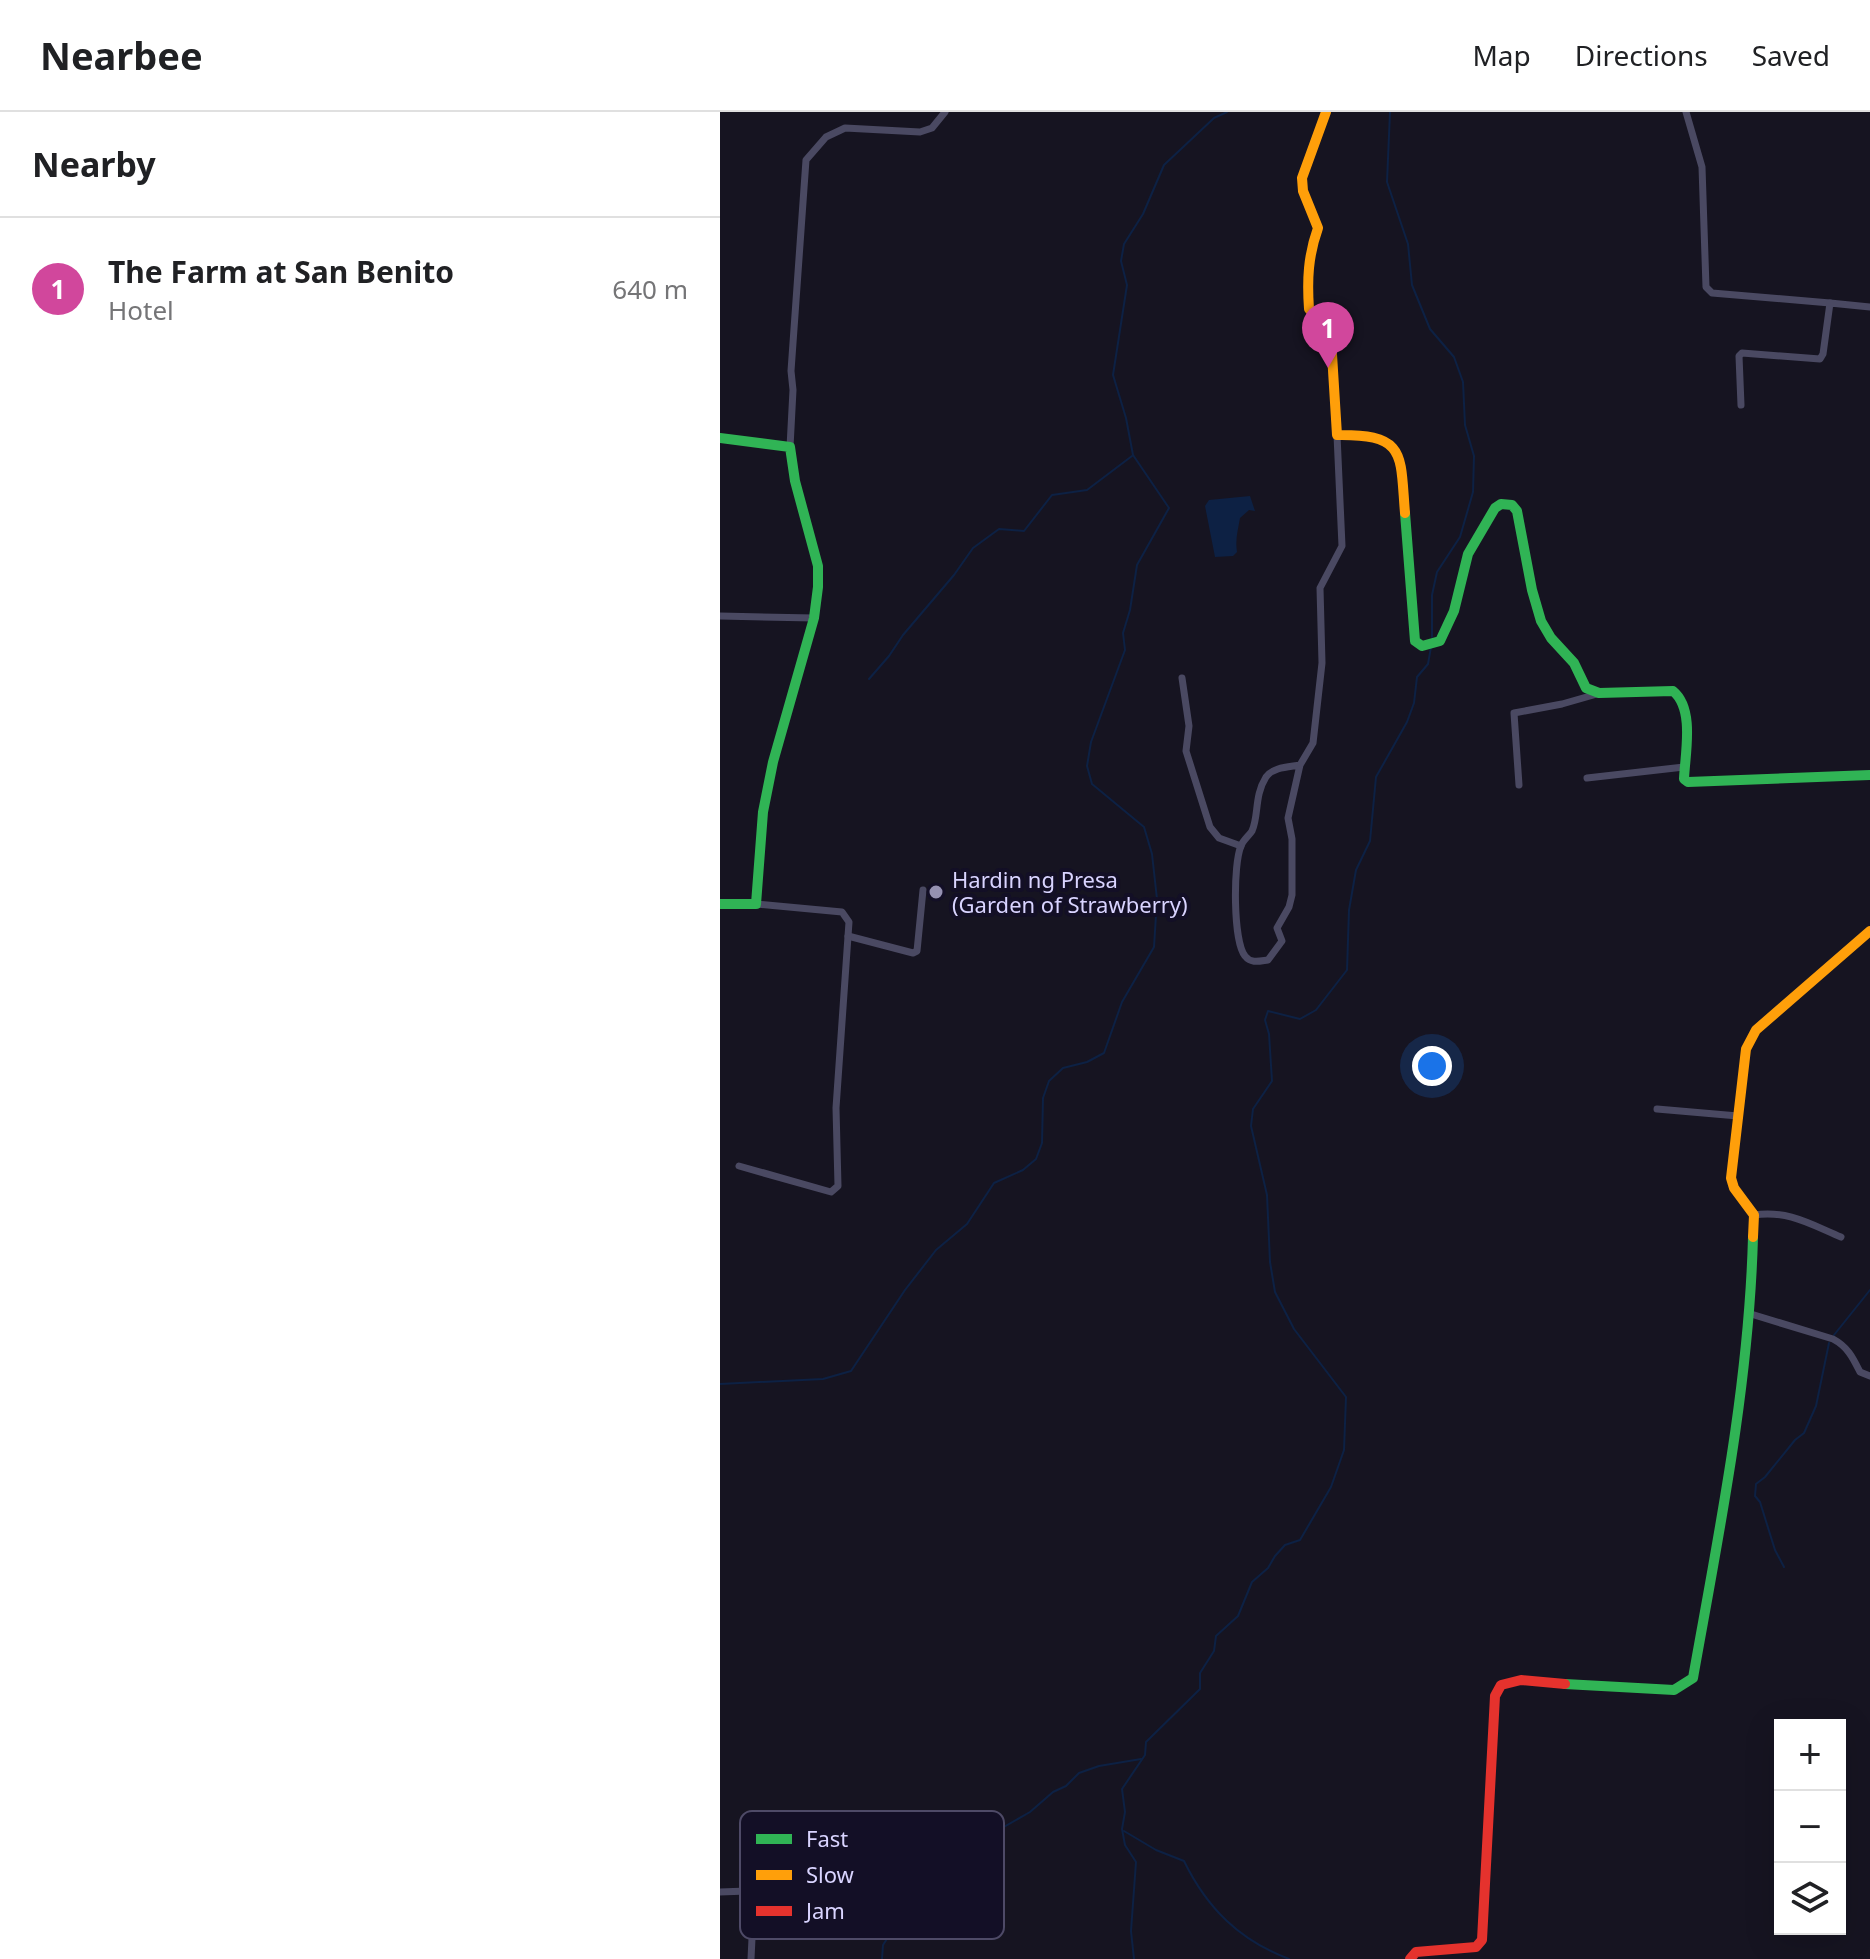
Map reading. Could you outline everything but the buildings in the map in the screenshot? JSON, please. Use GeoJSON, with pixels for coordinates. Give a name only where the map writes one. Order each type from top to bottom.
{"type":"FeatureCollection","features":[{"type":"Feature","properties":{"kind":"street"},"geometry":{"type":"LineString","coordinates":[[756,904],[763,812],[773,762],[814,618],[818,566],[795,481],[790,447],[791,371],[806,160],[835,131],[845,128],[920,132],[932,128],[945,112]]}},
{"type":"Feature","properties":{"kind":"street"},"geometry":{"type":"LineString","coordinates":[[1300,765],[1279,769],[1268,775],[1256,803],[1253,830],[1241,846],[1235,910],[1241,946],[1246,958],[1253,962],[1268,960],[1282,941],[1277,928],[1292,895],[1292,839],[1288,818],[1295,798],[1300,765],[1313,743],[1322,663],[1320,588],[1342,546],[1330,322],[1309,309],[1307,276],[1310,250],[1318,228],[1302,184],[1303,171],[1326,112]]}},
{"type":"Feature","properties":{"kind":"street"},"geometry":{"type":"LineString","coordinates":[[1686,112],[1702,167],[1706,287],[1712,293],[1870,307]]}},
{"type":"Feature","properties":{"kind":"street"},"geometry":{"type":"LineString","coordinates":[[1741,405],[1739,356],[1742,353],[1820,359],[1830,303]]}},
{"type":"Feature","properties":{"kind":"street"},"geometry":{"type":"LineString","coordinates":[[1337,435],[1375,436],[1389,443],[1400,457],[1415,641],[1422,646],[1440,641],[1454,611],[1468,554],[1495,508],[1501,504],[1512,505],[1517,511],[1534,594],[1549,635],[1577,668],[1583,687],[1588,692],[1599,693],[1679,693],[1685,711],[1684,779],[1688,782],[1870,775]]}},
{"type":"Feature","properties":{"kind":"street"},"geometry":{"type":"LineString","coordinates":[[720,438],[790,447]]}},
{"type":"Feature","properties":{"kind":"street"},"geometry":{"type":"LineString","coordinates":[[720,616],[814,618]]}},
{"type":"Feature","properties":{"kind":"street"},"geometry":{"type":"LineString","coordinates":[[1182,678],[1189,726],[1186,751],[1210,827],[1219,838],[1241,846]]}},
{"type":"Feature","properties":{"kind":"street"},"geometry":{"type":"LineString","coordinates":[[1519,785],[1514,713],[1599,693]]}},
{"type":"Feature","properties":{"kind":"street"},"geometry":{"type":"LineString","coordinates":[[1587,778],[1684,767]]}},
{"type":"Feature","properties":{"kind":"street"},"geometry":{"type":"LineString","coordinates":[[848,936],[917,951],[923,890]]}},
{"type":"Feature","properties":{"kind":"street"},"geometry":{"type":"LineString","coordinates":[[720,904],[842,912],[849,922],[836,1108],[838,1186],[831,1192],[739,1166]]}},
{"type":"Feature","properties":{"kind":"street"},"geometry":{"type":"LineString","coordinates":[[1410,1959],[1416,1952],[1476,1947],[1482,1940],[1495,1696],[1501,1685],[1521,1681],[1552,1681],[1582,1687],[1674,1690],[1693,1678],[1732,1462],[1751,1314],[1754,1215],[1734,1188],[1731,1178],[1746,1049],[1750,1038],[1870,931]]}},
{"type":"Feature","properties":{"kind":"street"},"geometry":{"type":"LineString","coordinates":[[1657,1109],[1738,1116]]}},
{"type":"Feature","properties":{"kind":"street"},"geometry":{"type":"LineString","coordinates":[[1754,1215],[1775,1212],[1790,1215],[1841,1237]]}},
{"type":"Feature","properties":{"kind":"street"},"geometry":{"type":"LineString","coordinates":[[1751,1314],[1843,1345],[1860,1372],[1870,1376]]}},
{"type":"Feature","properties":{"kind":"street"},"geometry":{"type":"LineString","coordinates":[[720,1892],[740,1891]]}},
{"type":"Feature","properties":{"kind":"street"},"geometry":{"type":"LineString","coordinates":[[751,1959],[752,1939]]}},
{"type":"Feature","properties":{"kind":"water"},"geometry":{"type":"Polygon","coordinates":[[[1250,496],[1255,511],[1249,510],[1240,518],[1237,552],[1233,556],[1215,557],[1205,506],[1209,500],[1250,496]]]}},
{"type":"Feature","properties":{"kind":"waterway"},"geometry":{"type":"LineString","coordinates":[[720,1384],[823,1379],[851,1371],[905,1290],[936,1250],[967,1224],[994,1183],[1023,1170],[1036,1159],[1042,1143],[1043,1098],[1049,1081],[1063,1068],[1087,1062],[1104,1053],[1122,1002],[1154,947],[1157,899],[1152,854],[1144,827],[1092,784],[1087,766],[1091,742],[1125,650],[1123,633],[1137,565],[1169,508],[1133,455],[1113,375],[1127,285],[1121,261],[1124,244],[1143,214],[1164,165],[1214,118],[1227,112]]}},
{"type":"Feature","properties":{"kind":"waterway"},"geometry":{"type":"LineString","coordinates":[[1390,112],[1387,182],[1408,244],[1412,285],[1430,329],[1454,357],[1463,382],[1465,425],[1474,456],[1473,492],[1460,537],[1437,572],[1432,595],[1432,637]]}},
{"type":"Feature","properties":{"kind":"waterway"},"geometry":{"type":"LineString","coordinates":[[869,679],[973,548],[999,529],[1024,531],[1052,495],[1087,490],[1132,456]]}},
{"type":"Feature","properties":{"kind":"waterway"},"geometry":{"type":"LineString","coordinates":[[1134,1959],[1131,1931],[1136,1862],[1125,1845],[1122,1789],[1145,1755],[1146,1742],[1200,1689],[1200,1673],[1214,1651],[1216,1636],[1238,1616],[1252,1582],[1268,1568],[1285,1545],[1300,1540],[1331,1487],[1344,1450],[1346,1397],[1294,1329],[1275,1292],[1270,1262],[1267,1195],[1251,1126],[1253,1109],[1272,1081],[1265,1020],[1268,1011],[1300,1019],[1316,1010],[1347,970],[1349,910],[1356,870],[1370,841],[1376,777],[1407,722],[1414,703],[1417,677],[1428,664],[1431,647]]}},
{"type":"Feature","properties":{"kind":"waterway"},"geometry":{"type":"LineString","coordinates":[[1834,1335],[1870,1290]]}},
{"type":"Feature","properties":{"kind":"waterway"},"geometry":{"type":"LineString","coordinates":[[1784,1567],[1755,1496],[1756,1484],[1804,1433],[1816,1406],[1829,1343]]}},
{"type":"Feature","properties":{"kind":"waterway"},"geometry":{"type":"LineString","coordinates":[[1004,1827],[1030,1812],[1079,1773],[1099,1766],[1141,1759]]}},
{"type":"Feature","properties":{"kind":"waterway"},"geometry":{"type":"LineString","coordinates":[[1124,1831],[1156,1850],[1184,1861],[1203,1893],[1226,1920],[1255,1942],[1289,1959]]}},
{"type":"Feature","properties":{"kind":"waterway"},"geometry":{"type":"LineString","coordinates":[[882,1959],[887,1939]]}},
{"type":"Feature","properties":{"kind":"traffic: fast"},"geometry":{"type":"LineString","coordinates":[[720,438],[790,447],[795,481],[818,566],[814,618],[773,762],[763,812],[756,904],[720,904]]}},
{"type":"Feature","properties":{"kind":"traffic: fast"},"geometry":{"type":"LineString","coordinates":[[1405,513],[1415,641],[1422,646],[1440,641],[1454,611],[1468,554],[1495,508],[1501,504],[1512,505],[1517,511],[1541,621],[1551,638],[1574,663],[1586,688],[1599,693],[1673,691],[1680,699],[1687,732],[1684,779],[1688,782],[1870,775]]}},
{"type":"Feature","properties":{"kind":"traffic: fast"},"geometry":{"type":"LineString","coordinates":[[1565,1684],[1674,1690],[1693,1678],[1739,1404],[1753,1237]]}},
{"type":"Feature","properties":{"kind":"traffic: slow"},"geometry":{"type":"LineString","coordinates":[[1326,112],[1302,178],[1303,191],[1318,228],[1309,268],[1309,309],[1330,322],[1337,435],[1376,438],[1395,452],[1400,462],[1405,513]]}},
{"type":"Feature","properties":{"kind":"traffic: slow"},"geometry":{"type":"LineString","coordinates":[[1753,1237],[1754,1215],[1734,1188],[1731,1178],[1746,1049],[1756,1030],[1870,931]]}},
{"type":"Feature","properties":{"kind":"traffic: jam"},"geometry":{"type":"LineString","coordinates":[[1410,1959],[1416,1952],[1476,1947],[1482,1940],[1495,1696],[1501,1685],[1521,1680],[1565,1684]]}},
{"type":"Feature","properties":{"kind":"place","name":"The Farm at San Benito"},"geometry":{"type":"Point","coordinates":[1328,368]}},
{"type":"Feature","properties":{"kind":"place","name":"Hardin ng Presa (Garden of Strawberry)"},"geometry":{"type":"Point","coordinates":[936,892]}}]}
